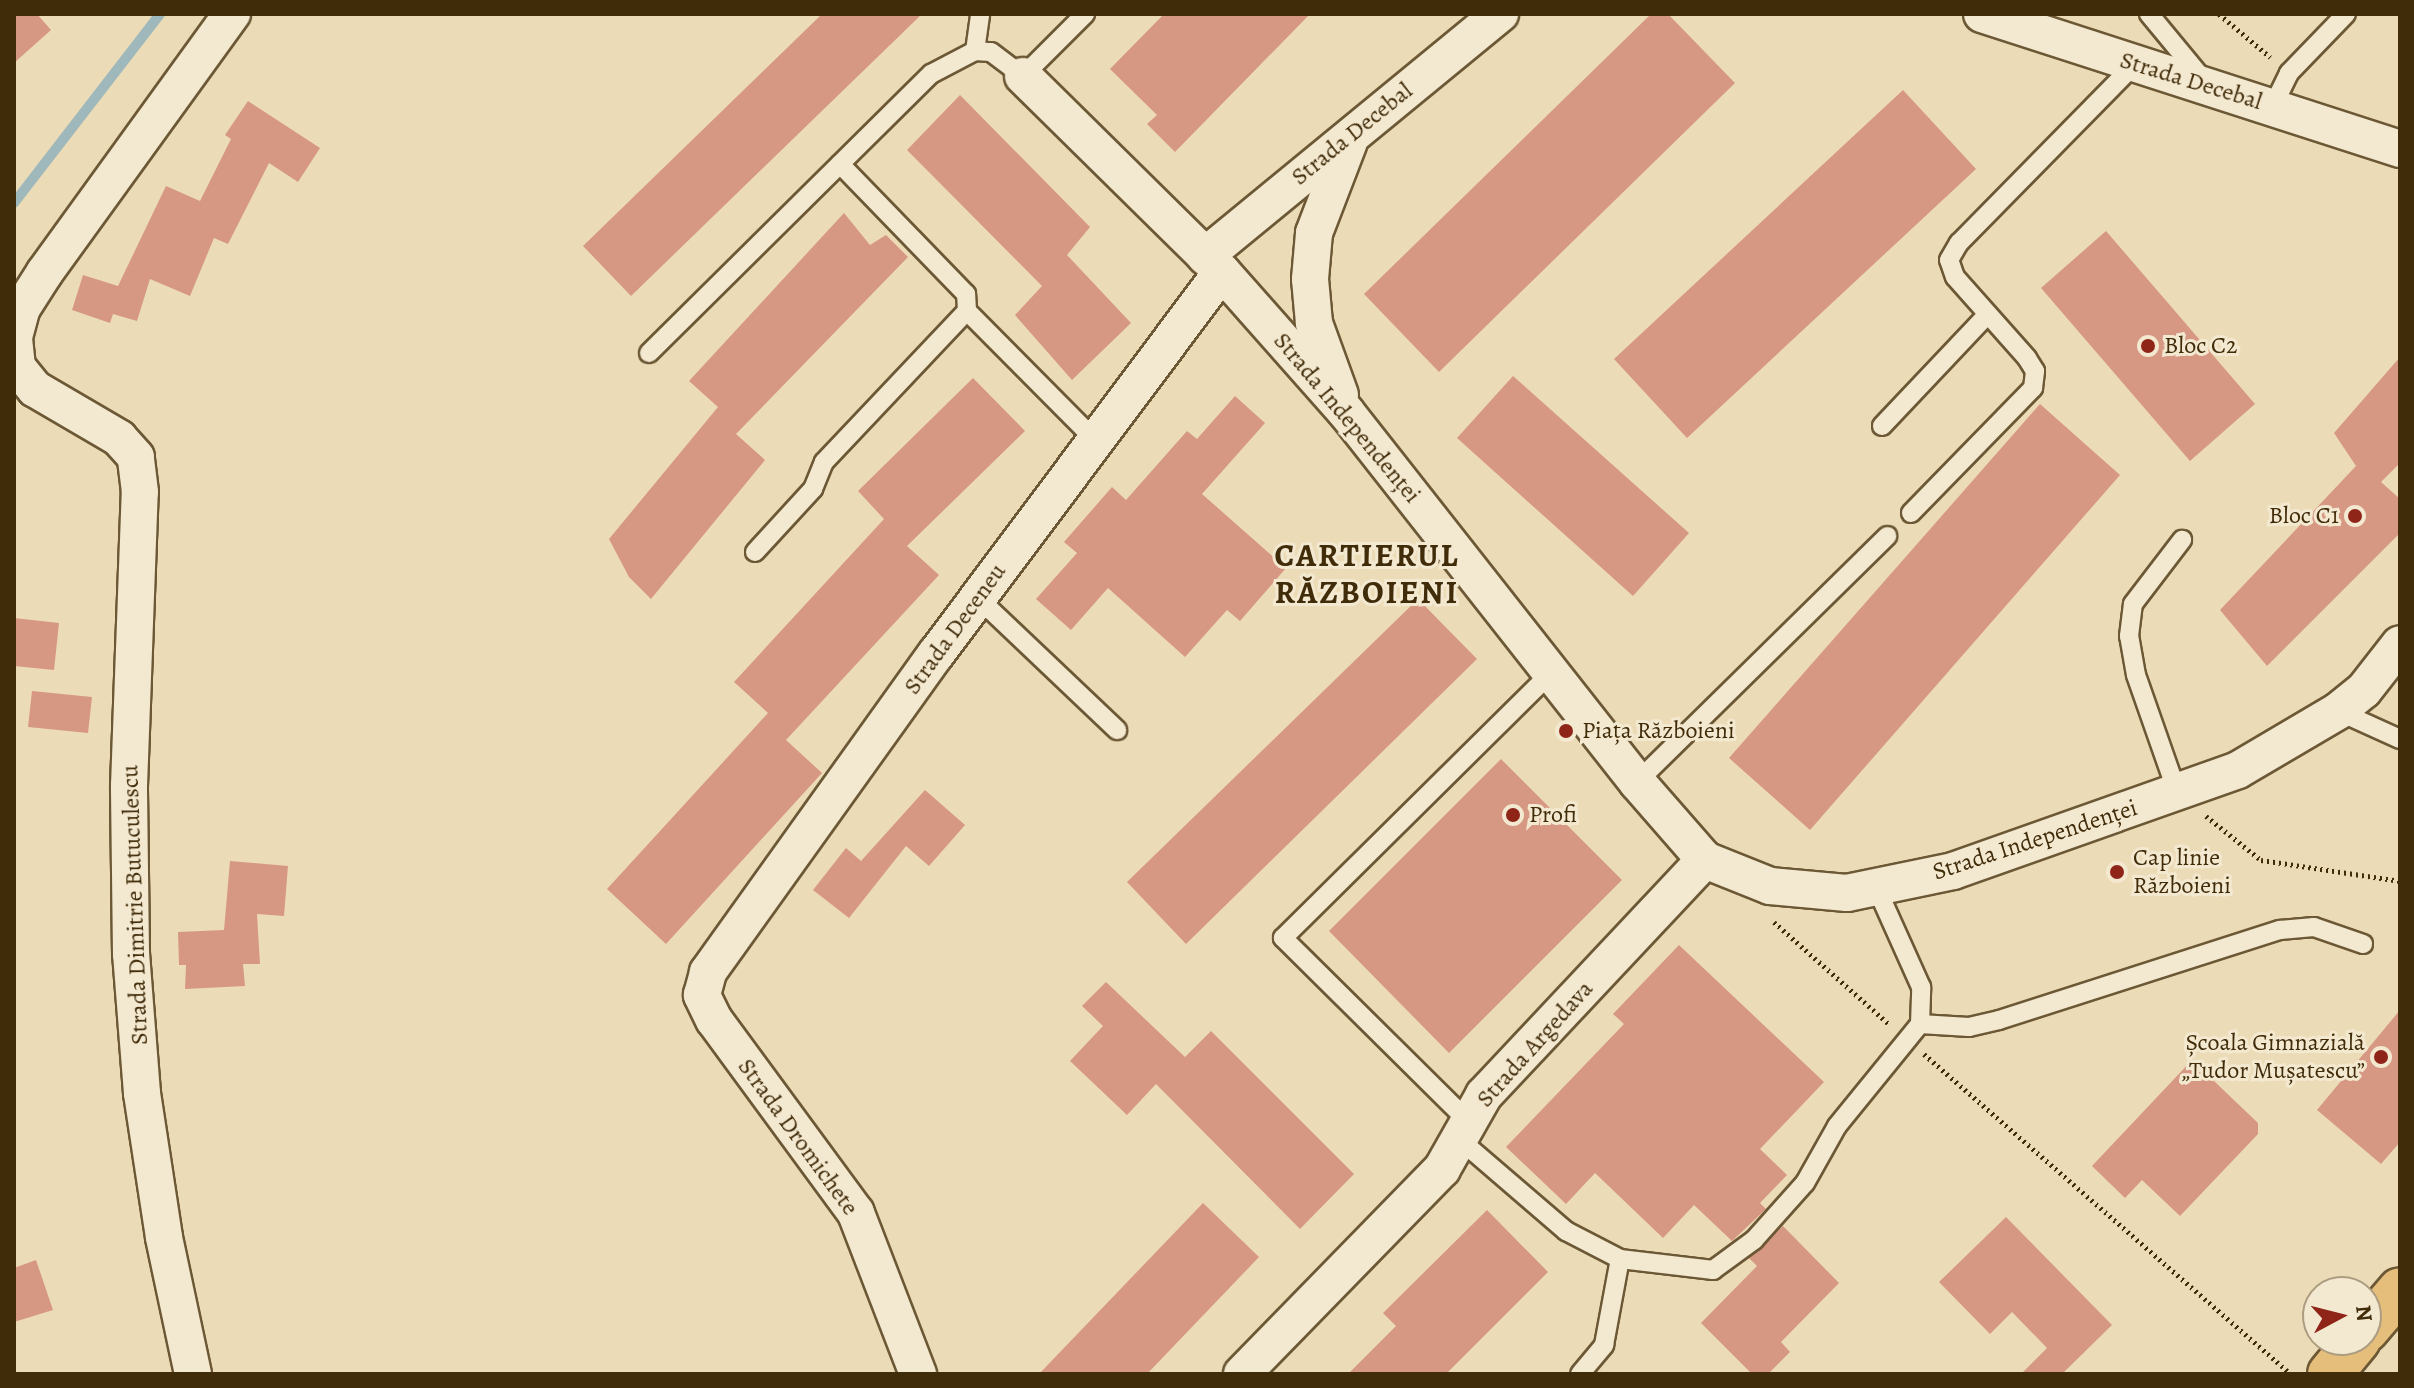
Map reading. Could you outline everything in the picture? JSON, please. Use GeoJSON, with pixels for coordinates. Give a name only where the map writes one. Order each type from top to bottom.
{"type":"FeatureCollection","features":[{"type":"Feature","properties":{"kind":"main road"},"geometry":{"type":"LineString","coordinates":[[2382,1311],[2400,1290]]}},
{"type":"Feature","properties":{"kind":"main road"},"geometry":{"type":"LineString","coordinates":[[2330,1374],[2345,1356]]}},
{"type":"Feature","properties":{"kind":"street"},"geometry":{"type":"LineString","coordinates":[[16,368],[14,337],[22,308],[232,14]]}},
{"type":"Feature","properties":{"kind":"street","name":"Strada Decebal"},"geometry":{"type":"LineString","coordinates":[[1214,264],[1355,130],[1500,14]]}},
{"type":"Feature","properties":{"kind":"street","name":"Strada Decebal"},"geometry":{"type":"LineString","coordinates":[[2000,17],[2400,149]]}},
{"type":"Feature","properties":{"kind":"street","name":"Strada Independenței"},"geometry":{"type":"LineString","coordinates":[[1023,76],[1214,264],[1346,412],[1637,782],[1705,860],[1770,886],[1847,893],[1953,871],[2238,770],[2338,711],[2364,690],[2400,644]]}},
{"type":"Feature","properties":{"kind":"street"},"geometry":{"type":"LineString","coordinates":[[1346,412],[1314,323],[1310,279],[1314,233],[1332,174],[1355,130]]}},
{"type":"Feature","properties":{"kind":"street","name":"Strada Deceneu"},"geometry":{"type":"LineString","coordinates":[[702,995],[708,972],[978,598],[1096,441],[1214,264]]}},
{"type":"Feature","properties":{"kind":"street","name":"Strada Dimitrie Butuculescu"},"geometry":{"type":"LineString","coordinates":[[16,368],[35,389],[119,438],[136,457],[140,492],[129,786],[131,954],[142,1093],[164,1237],[193,1374]]}},
{"type":"Feature","properties":{"kind":"street","name":"Strada Argedava"},"geometry":{"type":"LineString","coordinates":[[1242,1374],[1442,1169],[1484,1095],[1705,860]]}},
{"type":"Feature","properties":{"kind":"street","name":"Strada Dromichete"},"geometry":{"type":"LineString","coordinates":[[702,995],[714,1020],[856,1213],[918,1374]]}},
{"type":"Feature","properties":{"kind":"lane"},"geometry":{"type":"LineString","coordinates":[[975,51],[980,14]]}},
{"type":"Feature","properties":{"kind":"lane"},"geometry":{"type":"LineString","coordinates":[[649,353],[931,74],[975,51],[991,52],[1023,76],[1085,14]]}},
{"type":"Feature","properties":{"kind":"lane"},"geometry":{"type":"LineString","coordinates":[[2149,14],[2208,86]]}},
{"type":"Feature","properties":{"kind":"lane"},"geometry":{"type":"LineString","coordinates":[[2273,106],[2289,73],[2346,14]]}},
{"type":"Feature","properties":{"kind":"lane"},"geometry":{"type":"LineString","coordinates":[[1911,513],[2033,388],[2035,371],[1955,277],[1949,260],[1959,243],[2135,64]]}},
{"type":"Feature","properties":{"kind":"lane"},"geometry":{"type":"LineString","coordinates":[[840,164],[966,294],[967,311],[1096,441]]}},
{"type":"Feature","properties":{"kind":"lane"},"geometry":{"type":"LineString","coordinates":[[755,552],[813,489],[824,462],[967,311]]}},
{"type":"Feature","properties":{"kind":"lane"},"geometry":{"type":"LineString","coordinates":[[1882,426],[1988,314]]}},
{"type":"Feature","properties":{"kind":"lane"},"geometry":{"type":"LineString","coordinates":[[1637,782],[1887,536]]}},
{"type":"Feature","properties":{"kind":"lane"},"geometry":{"type":"LineString","coordinates":[[2177,792],[2136,675],[2129,636],[2133,604],[2182,540]]}},
{"type":"Feature","properties":{"kind":"lane"},"geometry":{"type":"LineString","coordinates":[[978,598],[1117,730]]}},
{"type":"Feature","properties":{"kind":"lane"},"geometry":{"type":"LineString","coordinates":[[1551,673],[1283,938],[1464,1130],[1566,1231],[1620,1259],[1713,1270],[1754,1240],[1805,1183],[1837,1126],[1909,1042],[1920,1024],[1921,987],[1876,887]]}},
{"type":"Feature","properties":{"kind":"lane"},"geometry":{"type":"LineString","coordinates":[[2338,711],[2399,737]]}},
{"type":"Feature","properties":{"kind":"lane"},"geometry":{"type":"LineString","coordinates":[[1920,1024],[1969,1027],[1999,1020],[2280,930],[2314,927],[2363,944]]}},
{"type":"Feature","properties":{"kind":"lane"},"geometry":{"type":"LineString","coordinates":[[1580,1374],[1604,1345],[1620,1259]]}},
{"type":"Feature","properties":{"kind":"path"},"geometry":{"type":"LineString","coordinates":[[2219,14],[2289,73]]}},
{"type":"Feature","properties":{"kind":"path"},"geometry":{"type":"LineString","coordinates":[[2177,792],[2261,860],[2400,881]]}},
{"type":"Feature","properties":{"kind":"path"},"geometry":{"type":"LineString","coordinates":[[1763,912],[2291,1374]]}},
{"type":"Feature","properties":{"kind":"building"},"geometry":{"type":"Polygon","coordinates":[[[14,14],[37,14],[51,30],[14,63],[14,14]]]}},
{"type":"Feature","properties":{"kind":"building"},"geometry":{"type":"Polygon","coordinates":[[[822,14],[922,14],[631,296],[583,246],[822,14]]]}},
{"type":"Feature","properties":{"kind":"building"},"geometry":{"type":"Polygon","coordinates":[[[1164,14],[1310,14],[1175,152],[1147,124],[1157,115],[1110,69],[1164,14]]]}},
{"type":"Feature","properties":{"kind":"building"},"geometry":{"type":"Polygon","coordinates":[[[1651,14],[1668,14],[1735,83],[1439,372],[1364,294],[1651,14]]]}},
{"type":"Feature","properties":{"kind":"building"},"geometry":{"type":"Polygon","coordinates":[[[1903,90],[1976,169],[1687,438],[1614,359],[1903,90]]]}},
{"type":"Feature","properties":{"kind":"building"},"geometry":{"type":"Polygon","coordinates":[[[960,95],[1090,227],[1067,255],[1131,323],[1072,380],[1015,315],[1042,286],[907,150],[960,95]]]}},
{"type":"Feature","properties":{"kind":"building"},"geometry":{"type":"Polygon","coordinates":[[[248,101],[320,148],[298,182],[269,163],[228,244],[214,238],[190,296],[150,279],[137,321],[113,314],[110,323],[72,310],[83,275],[118,286],[166,186],[200,201],[231,139],[225,135],[248,101]]]}},
{"type":"Feature","properties":{"kind":"building"},"geometry":{"type":"Polygon","coordinates":[[[844,213],[870,245],[886,235],[908,257],[736,434],[765,460],[651,599],[629,577],[609,539],[718,407],[689,381],[844,213]]]}},
{"type":"Feature","properties":{"kind":"building","name":"Bloc C2"},"geometry":{"type":"Polygon","coordinates":[[[2106,231],[2255,404],[2190,461],[2041,288],[2106,231]]]}},
{"type":"Feature","properties":{"kind":"building","name":"Bloc C1"},"geometry":{"type":"Polygon","coordinates":[[[2400,357],[2400,463],[2381,482],[2400,499],[2400,533],[2267,666],[2220,610],[2356,466],[2334,433],[2400,357]]]}},
{"type":"Feature","properties":{"kind":"building"},"geometry":{"type":"Polygon","coordinates":[[[1513,376],[1689,533],[1633,596],[1457,438],[1513,376]]]}},
{"type":"Feature","properties":{"kind":"building"},"geometry":{"type":"Polygon","coordinates":[[[973,378],[1025,431],[907,546],[939,575],[786,740],[822,773],[666,944],[607,889],[768,713],[734,682],[884,519],[858,491],[973,378]]]}},
{"type":"Feature","properties":{"kind":"building"},"geometry":{"type":"Polygon","coordinates":[[[1235,396],[1265,423],[1202,494],[1286,568],[1240,621],[1227,610],[1185,657],[1108,588],[1071,630],[1036,599],[1077,553],[1064,542],[1112,487],[1126,500],[1187,431],[1197,439],[1235,396]]]}},
{"type":"Feature","properties":{"kind":"building"},"geometry":{"type":"Polygon","coordinates":[[[2040,404],[2120,475],[1810,830],[1729,758],[2040,404]]]}},
{"type":"Feature","properties":{"kind":"building"},"geometry":{"type":"Polygon","coordinates":[[[1418,599],[1477,659],[1186,944],[1127,882],[1418,599]]]}},
{"type":"Feature","properties":{"kind":"building"},"geometry":{"type":"Polygon","coordinates":[[[14,618],[59,623],[54,670],[14,666],[14,618]]]}},
{"type":"Feature","properties":{"kind":"building"},"geometry":{"type":"Polygon","coordinates":[[[32,691],[92,697],[88,733],[28,727],[32,691]]]}},
{"type":"Feature","properties":{"kind":"building"},"geometry":{"type":"Polygon","coordinates":[[[1501,759],[1622,880],[1449,1053],[1329,931],[1501,759]]]}},
{"type":"Feature","properties":{"kind":"building"},"geometry":{"type":"Polygon","coordinates":[[[925,790],[965,825],[929,866],[906,846],[849,918],[813,890],[846,848],[861,861],[925,790]]]}},
{"type":"Feature","properties":{"kind":"building"},"geometry":{"type":"Polygon","coordinates":[[[230,861],[288,866],[284,916],[257,914],[260,964],[243,964],[245,986],[185,989],[186,965],[179,965],[178,932],[224,930],[230,861]]]}},
{"type":"Feature","properties":{"kind":"building"},"geometry":{"type":"Polygon","coordinates":[[[1679,945],[1824,1082],[1760,1149],[1787,1175],[1760,1203],[1766,1209],[1732,1241],[1694,1205],[1663,1238],[1595,1173],[1566,1204],[1506,1147],[1624,1024],[1613,1014],[1679,945]]]}},
{"type":"Feature","properties":{"kind":"building"},"geometry":{"type":"Polygon","coordinates":[[[1106,982],[1185,1057],[1211,1031],[1354,1174],[1300,1229],[1156,1084],[1127,1115],[1070,1061],[1103,1026],[1082,1006],[1106,982]]]}},
{"type":"Feature","properties":{"kind":"building","name":"Școala Gimnazială „Tudor Mușatescu”"},"geometry":{"type":"Polygon","coordinates":[[[2400,1010],[2400,1142],[2381,1164],[2317,1110],[2400,1010]]]}},
{"type":"Feature","properties":{"kind":"building"},"geometry":{"type":"Polygon","coordinates":[[[2192,1060],[2258,1123],[2258,1134],[2180,1216],[2142,1180],[2125,1198],[2092,1166],[2192,1060]]]}},
{"type":"Feature","properties":{"kind":"building"},"geometry":{"type":"Polygon","coordinates":[[[1203,1203],[1259,1257],[1147,1374],[1039,1374],[1203,1203]]]}},
{"type":"Feature","properties":{"kind":"building"},"geometry":{"type":"Polygon","coordinates":[[[1487,1210],[1548,1272],[1446,1374],[1348,1374],[1396,1326],[1383,1313],[1487,1210]]]}},
{"type":"Feature","properties":{"kind":"building"},"geometry":{"type":"Polygon","coordinates":[[[2006,1217],[2112,1325],[2062,1374],[2021,1374],[2047,1348],[2012,1312],[1990,1334],[1939,1282],[2006,1217]]]}},
{"type":"Feature","properties":{"kind":"building"},"geometry":{"type":"Polygon","coordinates":[[[1783,1226],[1839,1283],[1781,1342],[1790,1352],[1768,1374],[1752,1374],[1701,1323],[1757,1266],[1749,1258],[1783,1226]]]}},
{"type":"Feature","properties":{"kind":"building"},"geometry":{"type":"Polygon","coordinates":[[[36,1260],[53,1310],[14,1322],[14,1268],[36,1260]]]}},
{"type":"Feature","properties":{"kind":"waterway"},"geometry":{"type":"LineString","coordinates":[[14,203],[160,14]]}},
{"type":"Feature","properties":{"kind":"place","name":"Bloc C2"},"geometry":{"type":"Point","coordinates":[2148,346]}},
{"type":"Feature","properties":{"kind":"place","name":"Bloc C1"},"geometry":{"type":"Point","coordinates":[2355,516]}},
{"type":"Feature","properties":{"kind":"place","name":"Piața Războieni"},"geometry":{"type":"Point","coordinates":[1566,731]}},
{"type":"Feature","properties":{"kind":"place","name":"Profi"},"geometry":{"type":"Point","coordinates":[1513,815]}},
{"type":"Feature","properties":{"kind":"place","name":"Cap linie Războieni"},"geometry":{"type":"Point","coordinates":[2117,872]}},
{"type":"Feature","properties":{"kind":"place","name":"Școala Gimnazială „Tudor Mușatescu”"},"geometry":{"type":"Point","coordinates":[2381,1057]}},
{"type":"Feature","properties":{"kind":"district","name":"CARTIERUL RĂZBOIENI"},"geometry":{"type":"Point","coordinates":[1367,574]}}]}
